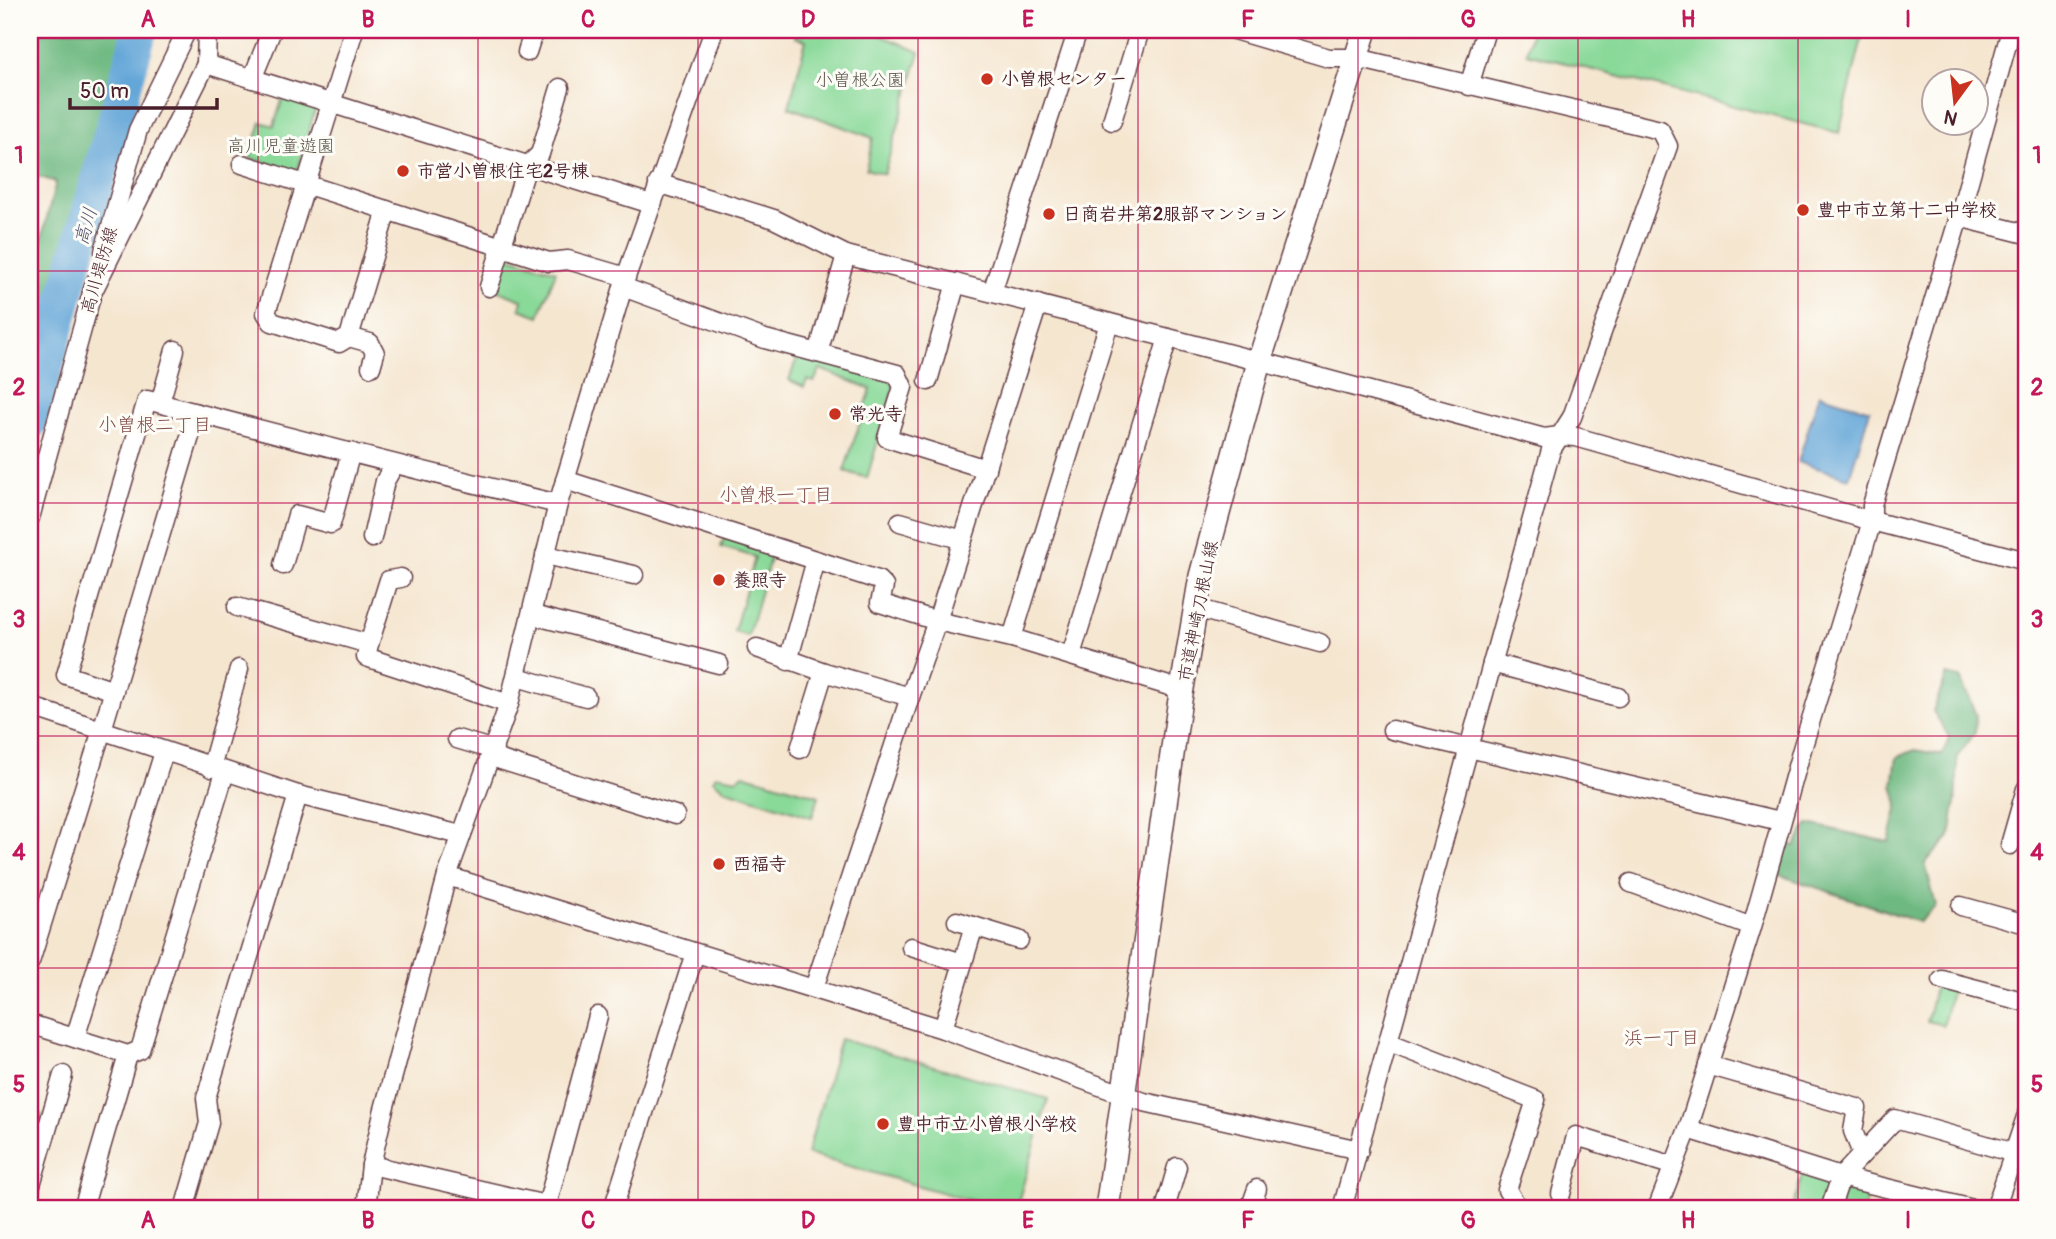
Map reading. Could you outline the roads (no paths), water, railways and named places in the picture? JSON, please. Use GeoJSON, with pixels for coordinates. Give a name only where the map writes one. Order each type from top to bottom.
{"type":"FeatureCollection","features":[{"type":"Feature","properties":{"kind":"street","name":"高川堤防線"},"geometry":{"type":"LineString","coordinates":[[30,518],[138,130],[187,30]]}},
{"type":"Feature","properties":{"kind":"street"},"geometry":{"type":"LineString","coordinates":[[92,293],[206,64],[206,30]]}},
{"type":"Feature","properties":{"kind":"street"},"geometry":{"type":"LineString","coordinates":[[252,79],[272,30]]}},
{"type":"Feature","properties":{"kind":"street"},"geometry":{"type":"LineString","coordinates":[[354,30],[266,313],[272,322],[339,343],[349,338],[370,343],[375,353],[371,367]]}},
{"type":"Feature","properties":{"kind":"street"},"geometry":{"type":"LineString","coordinates":[[527,52],[534,30]]}},
{"type":"Feature","properties":{"kind":"street"},"geometry":{"type":"LineString","coordinates":[[363,1209],[367,1200],[371,1165],[447,876],[509,704],[533,615],[558,504],[625,282],[714,30]]}},
{"type":"Feature","properties":{"kind":"street"},"geometry":{"type":"LineString","coordinates":[[992,292],[1079,30]]}},
{"type":"Feature","properties":{"kind":"street"},"geometry":{"type":"LineString","coordinates":[[1112,121],[1140,30]]}},
{"type":"Feature","properties":{"kind":"street"},"geometry":{"type":"LineString","coordinates":[[1234,30],[1265,34],[1329,58],[1357,58],[1660,130],[1668,146],[1572,416],[1551,450],[1467,750],[1390,1043],[1342,1209]]}},
{"type":"Feature","properties":{"kind":"street","name":"市道神崎刀根山線"},"geometry":{"type":"LineString","coordinates":[[1107,1209],[1182,690],[1202,576],[1259,362],[1365,30]]}},
{"type":"Feature","properties":{"kind":"street"},"geometry":{"type":"LineString","coordinates":[[1469,86],[1486,30]]}},
{"type":"Feature","properties":{"kind":"street"},"geometry":{"type":"LineString","coordinates":[[1657,1209],[1688,1129],[1752,927],[1780,821],[1872,521],[1872,505],[1959,217],[2011,30]]}},
{"type":"Feature","properties":{"kind":"street"},"geometry":{"type":"LineString","coordinates":[[206,64],[651,204]]}},
{"type":"Feature","properties":{"kind":"street"},"geometry":{"type":"LineString","coordinates":[[489,287],[527,166],[540,154],[560,88]]}},
{"type":"Feature","properties":{"kind":"street"},"geometry":{"type":"LineString","coordinates":[[242,164],[549,262],[568,260],[765,339],[897,374],[903,387],[887,438],[986,469]]}},
{"type":"Feature","properties":{"kind":"street"},"geometry":{"type":"LineString","coordinates":[[658,183],[774,219],[846,255],[1544,438],[1576,437],[1872,521],[2026,561]]}},
{"type":"Feature","properties":{"kind":"street"},"geometry":{"type":"LineString","coordinates":[[349,338],[387,210]]}},
{"type":"Feature","properties":{"kind":"street"},"geometry":{"type":"LineString","coordinates":[[1959,217],[2026,234]]}},
{"type":"Feature","properties":{"kind":"street"},"geometry":{"type":"LineString","coordinates":[[818,353],[846,255]]}},
{"type":"Feature","properties":{"kind":"street"},"geometry":{"type":"LineString","coordinates":[[928,382],[956,283]]}},
{"type":"Feature","properties":{"kind":"street"},"geometry":{"type":"LineString","coordinates":[[814,988],[937,621],[1038,304]]}},
{"type":"Feature","properties":{"kind":"street"},"geometry":{"type":"LineString","coordinates":[[1012,638],[1109,323]]}},
{"type":"Feature","properties":{"kind":"street"},"geometry":{"type":"LineString","coordinates":[[1071,655],[1168,338]]}},
{"type":"Feature","properties":{"kind":"street"},"geometry":{"type":"LineString","coordinates":[[160,403],[175,351]]}},
{"type":"Feature","properties":{"kind":"street"},"geometry":{"type":"LineString","coordinates":[[114,691],[66,675],[147,400],[394,465],[558,504]]}},
{"type":"Feature","properties":{"kind":"street"},"geometry":{"type":"LineString","coordinates":[[30,962],[197,413]]}},
{"type":"Feature","properties":{"kind":"street"},"geometry":{"type":"LineString","coordinates":[[283,565],[297,515],[331,524],[351,452]]}},
{"type":"Feature","properties":{"kind":"street"},"geometry":{"type":"LineString","coordinates":[[372,538],[385,481],[394,465]]}},
{"type":"Feature","properties":{"kind":"street"},"geometry":{"type":"LineString","coordinates":[[565,480],[878,580],[884,586],[880,603],[937,621],[1012,638],[1182,690]]}},
{"type":"Feature","properties":{"kind":"street"},"geometry":{"type":"LineString","coordinates":[[900,522],[963,540]]}},
{"type":"Feature","properties":{"kind":"street"},"geometry":{"type":"LineString","coordinates":[[545,555],[634,575]]}},
{"type":"Feature","properties":{"kind":"street"},"geometry":{"type":"LineString","coordinates":[[788,661],[816,560]]}},
{"type":"Feature","properties":{"kind":"street"},"geometry":{"type":"LineString","coordinates":[[401,578],[389,580],[366,657],[509,704]]}},
{"type":"Feature","properties":{"kind":"street"},"geometry":{"type":"LineString","coordinates":[[237,607],[369,645]]}},
{"type":"Feature","properties":{"kind":"street"},"geometry":{"type":"LineString","coordinates":[[1196,608],[1320,643]]}},
{"type":"Feature","properties":{"kind":"street"},"geometry":{"type":"LineString","coordinates":[[533,615],[719,664]]}},
{"type":"Feature","properties":{"kind":"street"},"geometry":{"type":"LineString","coordinates":[[757,648],[788,661],[910,697]]}},
{"type":"Feature","properties":{"kind":"street"},"geometry":{"type":"LineString","coordinates":[[1492,663],[1618,697]]}},
{"type":"Feature","properties":{"kind":"street"},"geometry":{"type":"LineString","coordinates":[[30,1024],[128,1055],[140,1050],[218,770],[239,669]]}},
{"type":"Feature","properties":{"kind":"street"},"geometry":{"type":"LineString","coordinates":[[800,750],[824,672]]}},
{"type":"Feature","properties":{"kind":"street"},"geometry":{"type":"LineString","coordinates":[[517,677],[586,697]]}},
{"type":"Feature","properties":{"kind":"street"},"geometry":{"type":"LineString","coordinates":[[32,708],[298,794],[461,835]]}},
{"type":"Feature","properties":{"kind":"street"},"geometry":{"type":"LineString","coordinates":[[1392,730],[1467,750],[1780,821]]}},
{"type":"Feature","properties":{"kind":"street"},"geometry":{"type":"LineString","coordinates":[[457,739],[492,754],[675,815]]}},
{"type":"Feature","properties":{"kind":"street"},"geometry":{"type":"LineString","coordinates":[[75,1038],[164,752]]}},
{"type":"Feature","properties":{"kind":"street"},"geometry":{"type":"LineString","coordinates":[[2010,845],[2026,789]]}},
{"type":"Feature","properties":{"kind":"street"},"geometry":{"type":"LineString","coordinates":[[184,1209],[209,1123],[206,1098],[298,794]]}},
{"type":"Feature","properties":{"kind":"street"},"geometry":{"type":"LineString","coordinates":[[447,876],[943,1029],[1144,1102],[1359,1150]]}},
{"type":"Feature","properties":{"kind":"street"},"geometry":{"type":"LineString","coordinates":[[1631,883],[1752,927]]}},
{"type":"Feature","properties":{"kind":"street"},"geometry":{"type":"LineString","coordinates":[[1961,906],[2026,923]]}},
{"type":"Feature","properties":{"kind":"street"},"geometry":{"type":"LineString","coordinates":[[943,1029],[963,963],[966,924],[1018,940]]}},
{"type":"Feature","properties":{"kind":"street"},"geometry":{"type":"LineString","coordinates":[[911,947],[963,963]]}},
{"type":"Feature","properties":{"kind":"street"},"geometry":{"type":"LineString","coordinates":[[613,1209],[695,953]]}},
{"type":"Feature","properties":{"kind":"street"},"geometry":{"type":"LineString","coordinates":[[1942,980],[2026,1002]]}},
{"type":"Feature","properties":{"kind":"street"},"geometry":{"type":"LineString","coordinates":[[371,1165],[546,1207],[598,1016]]}},
{"type":"Feature","properties":{"kind":"street"},"geometry":{"type":"LineString","coordinates":[[1390,1043],[1536,1100],[1507,1190],[1519,1209]]}},
{"type":"Feature","properties":{"kind":"street"},"geometry":{"type":"LineString","coordinates":[[83,1209],[128,1055]]}},
{"type":"Feature","properties":{"kind":"street"},"geometry":{"type":"LineString","coordinates":[[1708,1065],[1857,1108],[1853,1131],[1862,1154]]}},
{"type":"Feature","properties":{"kind":"street"},"geometry":{"type":"LineString","coordinates":[[30,1188],[63,1075]]}},
{"type":"Feature","properties":{"kind":"street"},"geometry":{"type":"LineString","coordinates":[[1995,1209],[2026,1117]]}},
{"type":"Feature","properties":{"kind":"street"},"geometry":{"type":"LineString","coordinates":[[1830,1209],[1841,1177],[1895,1119],[2014,1153]]}},
{"type":"Feature","properties":{"kind":"street"},"geometry":{"type":"LineString","coordinates":[[1688,1129],[1841,1177],[1973,1209]]}},
{"type":"Feature","properties":{"kind":"street"},"geometry":{"type":"LineString","coordinates":[[1561,1194],[1576,1136],[1674,1166]]}},
{"type":"Feature","properties":{"kind":"street"},"geometry":{"type":"LineString","coordinates":[[1165,1209],[1177,1167]]}},
{"type":"Feature","properties":{"kind":"street"},"geometry":{"type":"LineString","coordinates":[[1250,1209],[1257,1189]]}},
{"type":"Feature","properties":{"kind":"water"},"geometry":{"type":"Polygon","coordinates":[[[1819,394],[1870,410],[1849,478],[1798,462],[1819,394]]]}},
{"type":"Feature","properties":{"kind":"waterway","name":"高川"},"geometry":{"type":"LineString","coordinates":[[30,423],[140,30]]}},
{"type":"Feature","properties":{"kind":"place","name":"小曽根センター"},"geometry":{"type":"Point","coordinates":[987,79]}},
{"type":"Feature","properties":{"kind":"place","name":"市営小曽根住宅2号棟"},"geometry":{"type":"Point","coordinates":[403,171]}},
{"type":"Feature","properties":{"kind":"place","name":"豊中市立第十二中学校"},"geometry":{"type":"Point","coordinates":[1803,210]}},
{"type":"Feature","properties":{"kind":"place","name":"日商岩井第2服部マンション"},"geometry":{"type":"Point","coordinates":[1049,214]}},
{"type":"Feature","properties":{"kind":"place","name":"常光寺"},"geometry":{"type":"Point","coordinates":[835,414]}},
{"type":"Feature","properties":{"kind":"place","name":"養照寺"},"geometry":{"type":"Point","coordinates":[719,580]}},
{"type":"Feature","properties":{"kind":"place","name":"西福寺"},"geometry":{"type":"Point","coordinates":[719,864]}},
{"type":"Feature","properties":{"kind":"place","name":"豊中市立小曽根小学校"},"geometry":{"type":"Point","coordinates":[883,1124]}},
{"type":"Feature","properties":{"kind":"district","name":"小曽根二丁目"},"geometry":{"type":"Point","coordinates":[155,424]}},
{"type":"Feature","properties":{"kind":"district","name":"小曽根一丁目"},"geometry":{"type":"Point","coordinates":[776,494]}},
{"type":"Feature","properties":{"kind":"district","name":"浜一丁目"},"geometry":{"type":"Point","coordinates":[1662,1037]}},
{"type":"Feature","properties":{"kind":"park label","name":"小曽根公園"},"geometry":{"type":"Point","coordinates":[860,80]}},
{"type":"Feature","properties":{"kind":"park label","name":"高川児童遊園"},"geometry":{"type":"Point","coordinates":[281,146]}}]}
